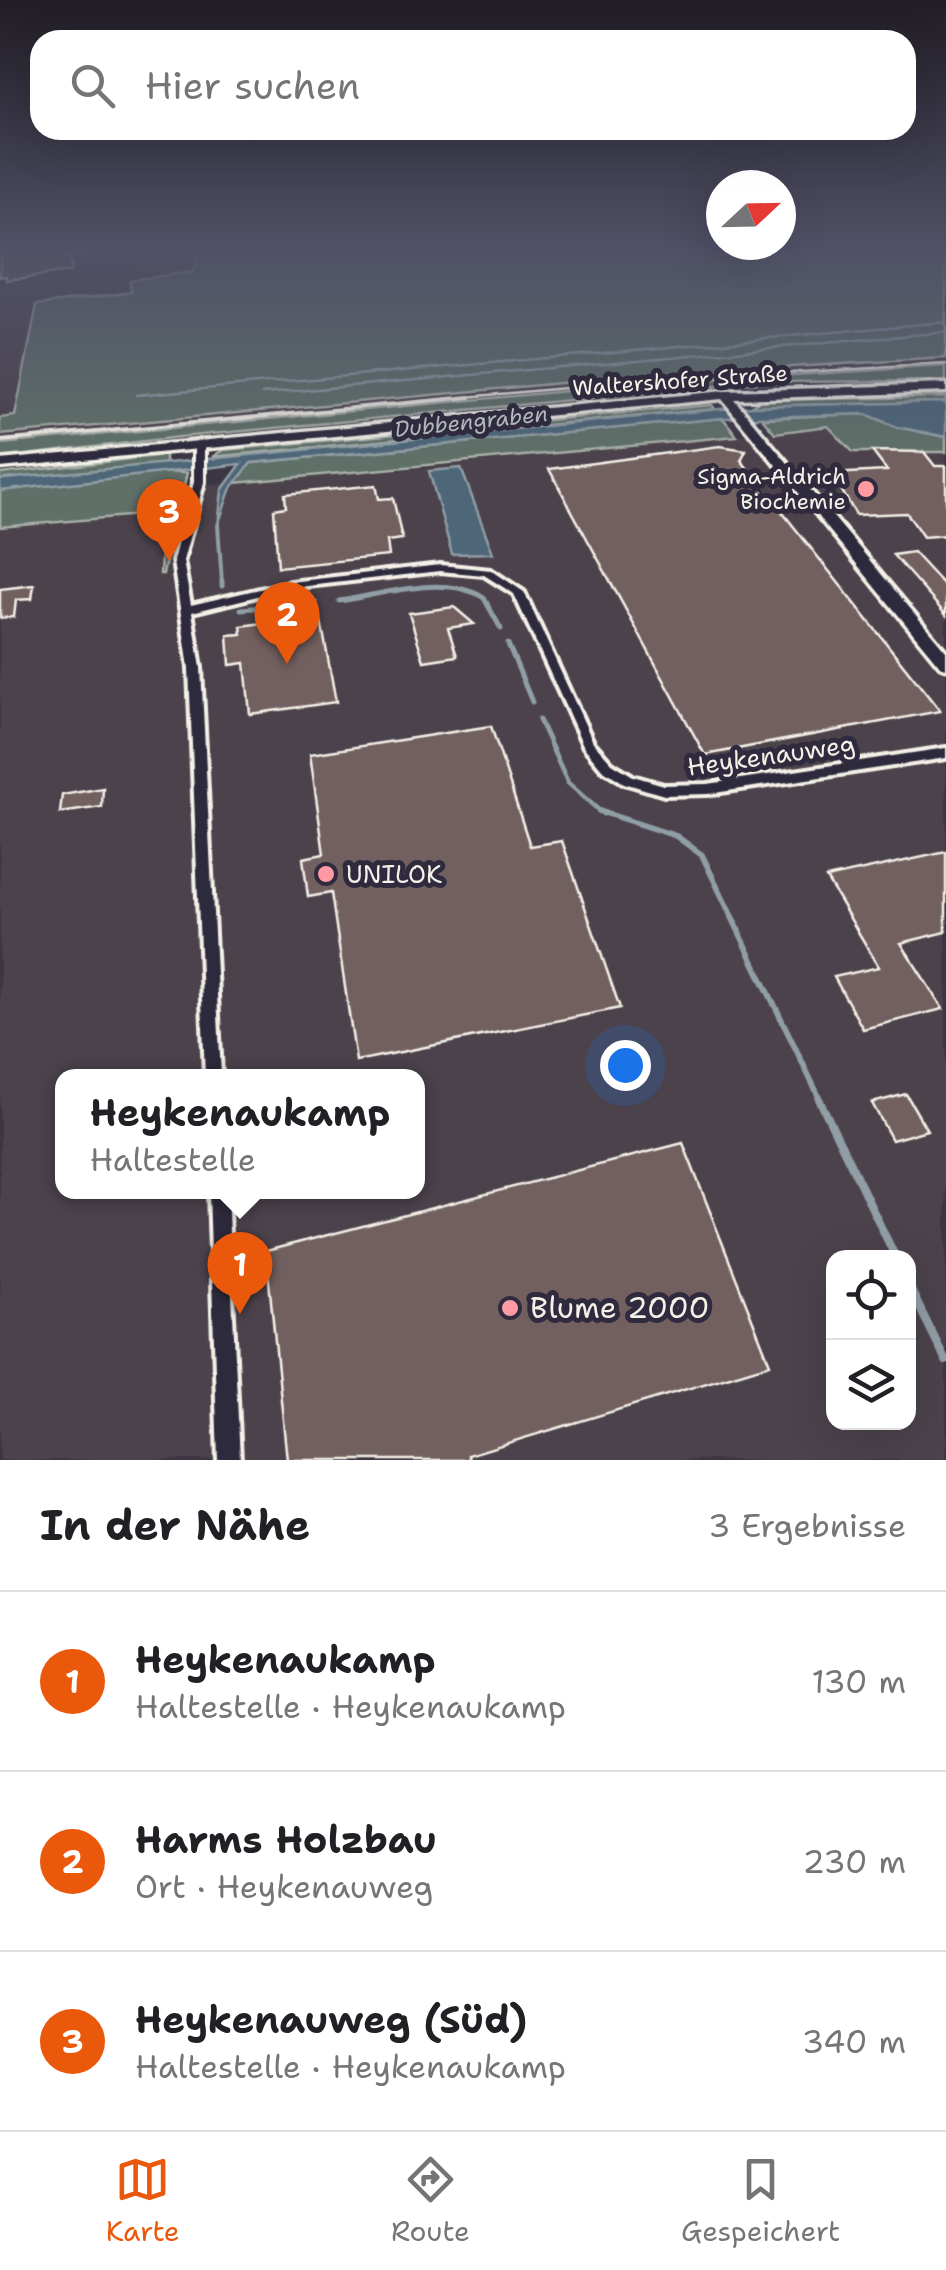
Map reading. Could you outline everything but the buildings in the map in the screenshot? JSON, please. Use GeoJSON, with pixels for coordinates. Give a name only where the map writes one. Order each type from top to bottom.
{"type":"FeatureCollection","features":[{"type":"Feature","properties":{"kind":"main road","name":"Waltershofer Straße"},"geometry":{"type":"LineString","coordinates":[[0,464],[200,450],[729,401],[946,388]]}},
{"type":"Feature","properties":{"kind":"main road"},"geometry":{"type":"LineString","coordinates":[[729,401],[946,662]]}},
{"type":"Feature","properties":{"kind":"street"},"geometry":{"type":"LineString","coordinates":[[200,450],[200,472],[178,561],[195,668],[213,1069]]}},
{"type":"Feature","properties":{"kind":"street","name":"Heykenauweg"},"geometry":{"type":"LineString","coordinates":[[185,610],[290,585],[440,568],[474,570],[499,578],[519,592],[588,744],[607,766],[629,780],[664,790],[708,789],[946,753]]}},
{"type":"Feature","properties":{"kind":"street"},"geometry":{"type":"LineString","coordinates":[[218,1199],[229,1460]]}},
{"type":"Feature","properties":{"kind":"shaded area"},"geometry":{"type":"Polygon","coordinates":[[[0,319],[102,319],[21,394],[15,417],[0,418],[0,319]]]}},
{"type":"Feature","properties":{"kind":"shaded area"},"geometry":{"type":"Polygon","coordinates":[[[946,358],[946,366],[641,384],[0,444],[0,435],[548,384],[946,358]]]}},
{"type":"Feature","properties":{"kind":"shaded area"},"geometry":{"type":"Polygon","coordinates":[[[828,426],[853,452],[946,452],[946,1460],[0,1460],[0,527],[177,513],[186,486],[423,468],[828,426]]]}},
{"type":"Feature","properties":{"kind":"green space"},"geometry":{"type":"Polygon","coordinates":[[[34,319],[946,319],[946,358],[636,376],[0,435],[0,418],[15,416],[34,319]]]}},
{"type":"Feature","properties":{"kind":"green space"},"geometry":{"type":"Polygon","coordinates":[[[946,366],[946,381],[760,382],[0,458],[0,444],[20,442],[641,384],[946,366]]]}},
{"type":"Feature","properties":{"kind":"green space"},"geometry":{"type":"Polygon","coordinates":[[[946,397],[946,402],[751,406],[759,400],[946,397]]]}},
{"type":"Feature","properties":{"kind":"green space"},"geometry":{"type":"Polygon","coordinates":[[[712,405],[715,409],[212,457],[223,450],[712,405]]]}},
{"type":"Feature","properties":{"kind":"green space"},"geometry":{"type":"Polygon","coordinates":[[[866,414],[897,427],[946,437],[946,452],[853,452],[828,426],[775,433],[762,418],[866,414]]]}},
{"type":"Feature","properties":{"kind":"green space"},"geometry":{"type":"Polygon","coordinates":[[[723,418],[737,436],[235,483],[251,463],[723,418]]]}},
{"type":"Feature","properties":{"kind":"green space"},"geometry":{"type":"Polygon","coordinates":[[[165,455],[165,472],[187,473],[163,574],[163,513],[0,527],[0,474],[165,455]]]}},
{"type":"Feature","properties":{"kind":"water"},"geometry":{"type":"Polygon","coordinates":[[[946,402],[946,437],[897,427],[866,414],[723,418],[251,463],[230,490],[218,525],[222,490],[241,464],[0,491],[0,480],[4,479],[751,406],[946,402]]]}},
{"type":"Feature","properties":{"kind":"water"},"geometry":{"type":"Polygon","coordinates":[[[461,468],[493,553],[452,554],[429,471],[461,468]]]}},
{"type":"Feature","properties":{"kind":"waterway"},"geometry":{"type":"LineString","coordinates":[[136,395],[946,322]]}},
{"type":"Feature","properties":{"kind":"waterway"},"geometry":{"type":"LineString","coordinates":[[262,394],[946,332]]}},
{"type":"Feature","properties":{"kind":"waterway"},"geometry":{"type":"LineString","coordinates":[[218,525],[222,583]]}},
{"type":"Feature","properties":{"kind":"waterway"},"geometry":{"type":"LineString","coordinates":[[339,601],[413,588],[451,587],[484,598],[501,629]]}},
{"type":"Feature","properties":{"kind":"waterway"},"geometry":{"type":"LineString","coordinates":[[241,609],[316,603]]}},
{"type":"Feature","properties":{"kind":"waterway"},"geometry":{"type":"LineString","coordinates":[[508,644],[532,702]]}},
{"type":"Feature","properties":{"kind":"waterway"},"geometry":{"type":"LineString","coordinates":[[539,720],[568,783],[600,811]]}},
{"type":"Feature","properties":{"kind":"waterway"},"geometry":{"type":"LineString","coordinates":[[600,811],[676,836],[702,855],[821,1101]]}},
{"type":"Feature","properties":{"kind":"waterway"},"geometry":{"type":"LineString","coordinates":[[600,811],[603,814]]}},
{"type":"Feature","properties":{"kind":"waterway"},"geometry":{"type":"LineString","coordinates":[[819,1099],[892,1250]]}},
{"type":"Feature","properties":{"kind":"waterway"},"geometry":{"type":"LineString","coordinates":[[916,1300],[946,1361]]}},
{"type":"Feature","properties":{"kind":"railway"},"geometry":{"type":"LineString","coordinates":[[444,399],[641,381],[946,364]]}},
{"type":"Feature","properties":{"kind":"railway"},"geometry":{"type":"LineString","coordinates":[[0,441],[470,397]]}},
{"type":"Feature","properties":{"kind":"place","name":"Sigma-Aldrich Biochemie"},"geometry":{"type":"Point","coordinates":[866,489]}},
{"type":"Feature","properties":{"kind":"place","name":"Heykenauweg (Süd)"},"geometry":{"type":"Point","coordinates":[169,561]}},
{"type":"Feature","properties":{"kind":"place","name":"Harms Holzbau"},"geometry":{"type":"Point","coordinates":[287,664]}},
{"type":"Feature","properties":{"kind":"place","name":"UNILOK"},"geometry":{"type":"Point","coordinates":[326,874]}},
{"type":"Feature","properties":{"kind":"place","name":"Blume 2000"},"geometry":{"type":"Point","coordinates":[510,1308]}},
{"type":"Feature","properties":{"kind":"place","name":"Heykenaukamp"},"geometry":{"type":"Point","coordinates":[240,1314]}},
{"type":"Feature","properties":{"kind":"water label","name":"Dubbengraben"},"geometry":{"type":"Point","coordinates":[471,421]}}]}
